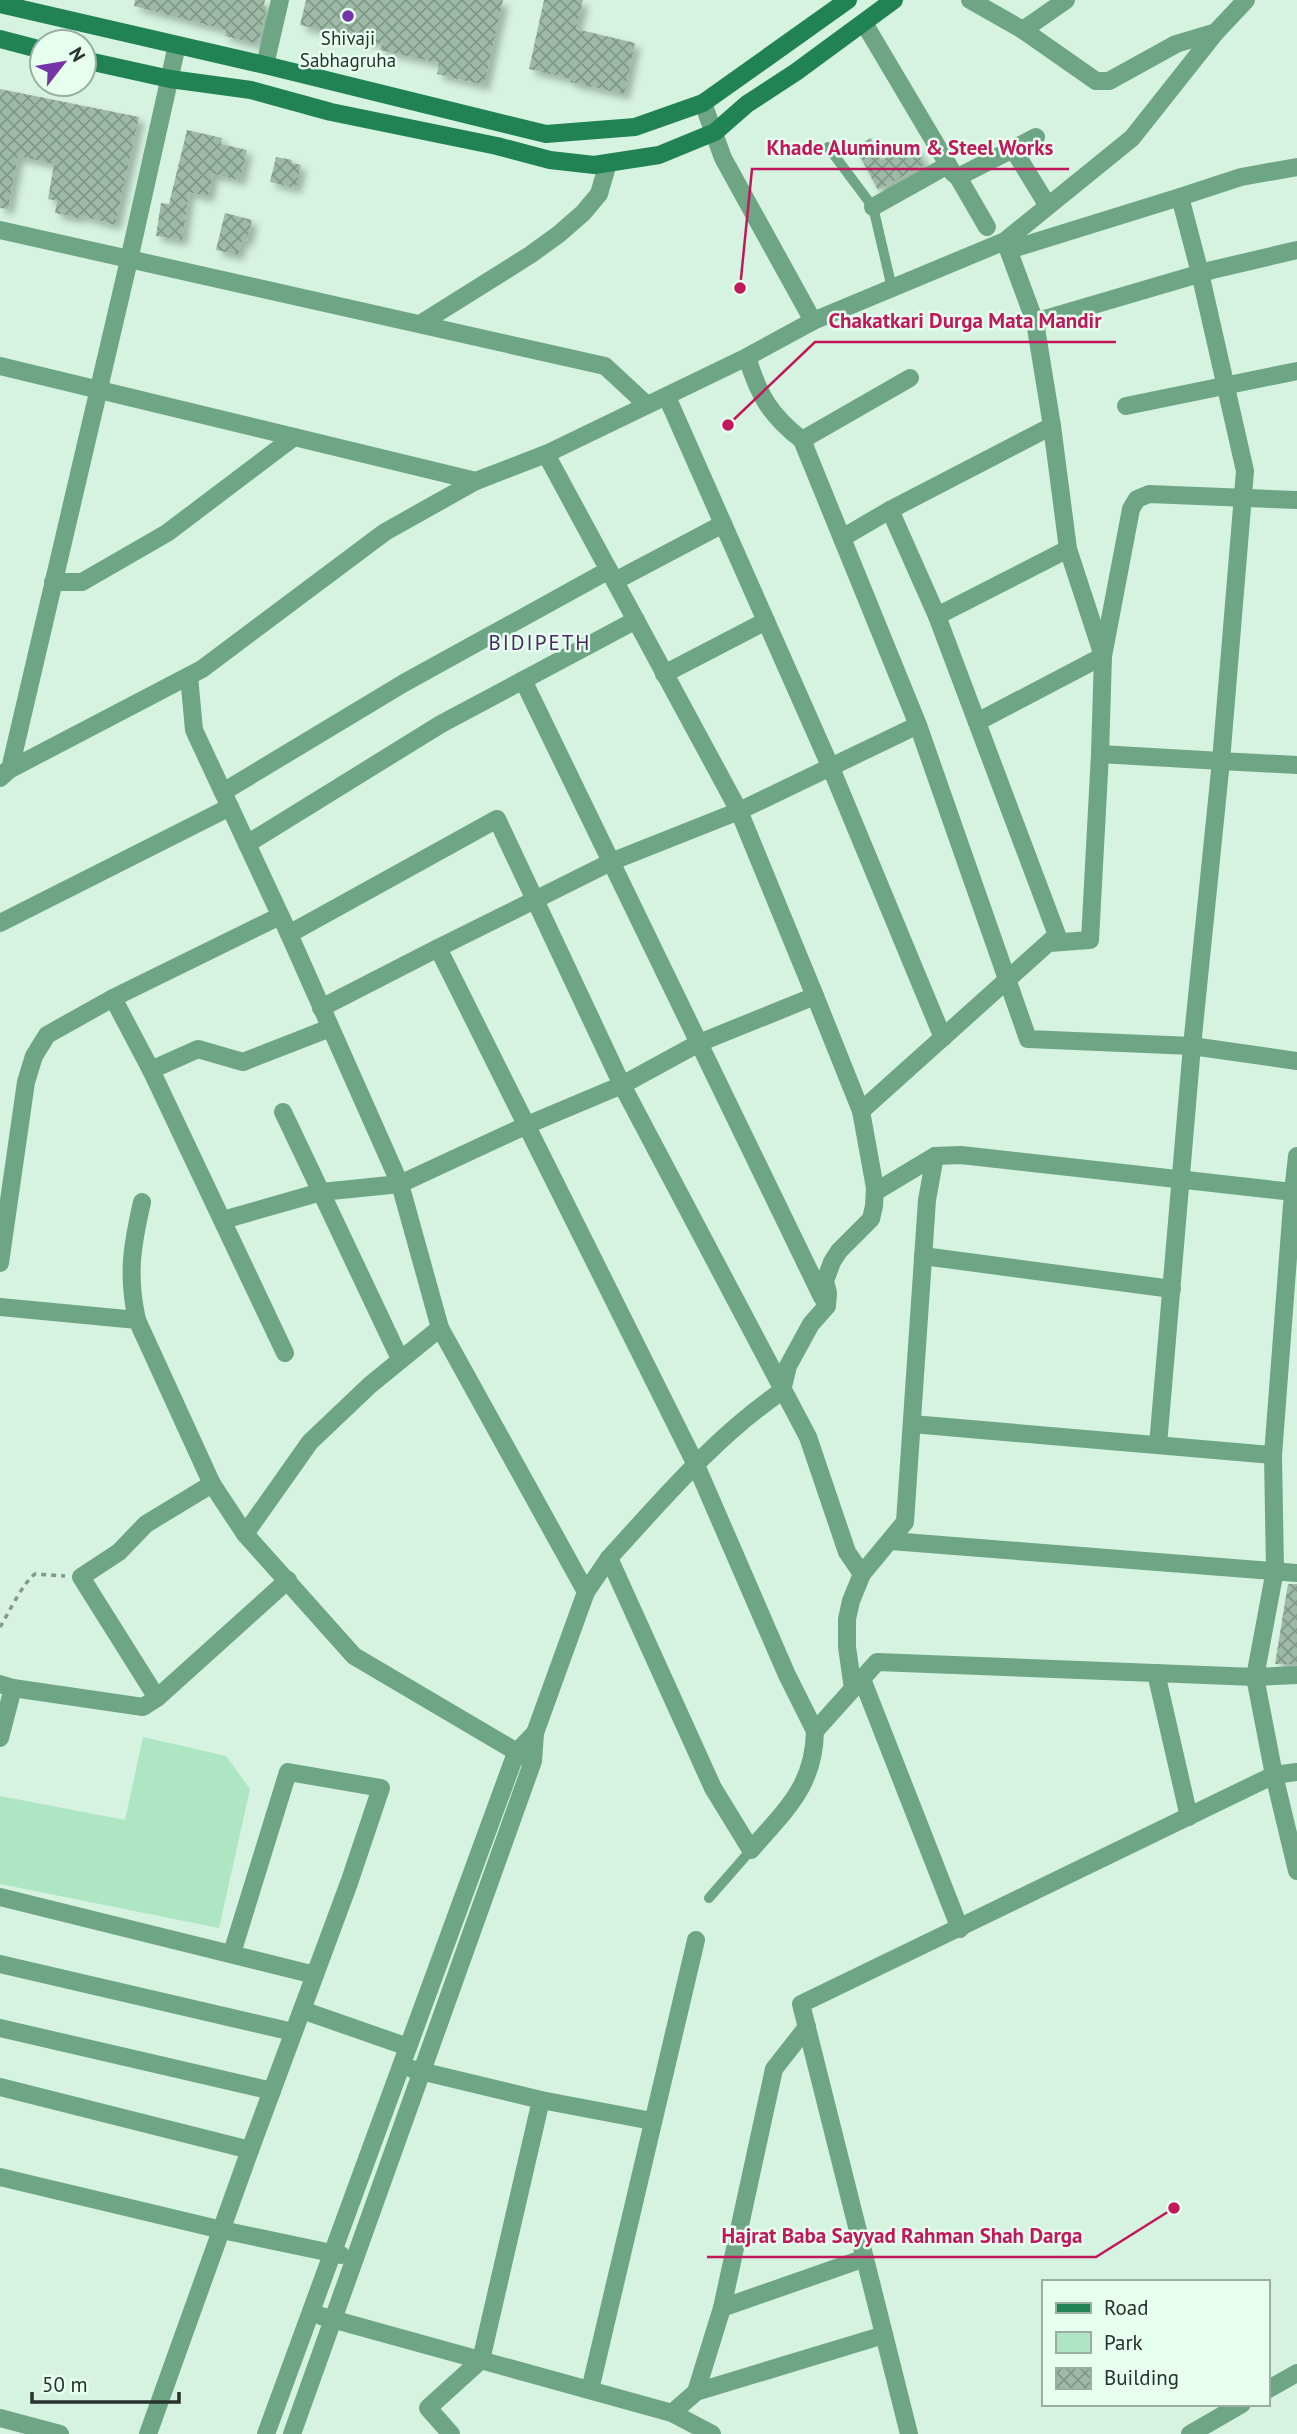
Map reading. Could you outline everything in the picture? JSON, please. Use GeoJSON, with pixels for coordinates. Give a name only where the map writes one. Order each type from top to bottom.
{"type":"FeatureCollection","features":[{"type":"Feature","properties":{"kind":"main road"},"geometry":{"type":"LineString","coordinates":[[0,4],[546,134],[635,127],[703,103],[848,0]]}},
{"type":"Feature","properties":{"kind":"main road"},"geometry":{"type":"LineString","coordinates":[[98,63],[170,79],[251,90],[331,112],[497,146],[550,160],[594,165],[659,155],[715,132],[747,104],[894,0]]}},
{"type":"Feature","properties":{"kind":"main road"},"geometry":{"type":"LineString","coordinates":[[0,39],[28,46]]}},
{"type":"Feature","properties":{"kind":"street"},"geometry":{"type":"LineString","coordinates":[[265,65],[280,0]]}},
{"type":"Feature","properties":{"kind":"street"},"geometry":{"type":"LineString","coordinates":[[970,0],[1023,30],[1096,81],[1109,81],[1177,44],[1216,32]]}},
{"type":"Feature","properties":{"kind":"street"},"geometry":{"type":"LineString","coordinates":[[1023,30],[1066,0]]}},
{"type":"Feature","properties":{"kind":"street"},"geometry":{"type":"LineString","coordinates":[[1007,245],[1048,206],[1132,138],[1216,32],[1247,0]]}},
{"type":"Feature","properties":{"kind":"street"},"geometry":{"type":"LineString","coordinates":[[864,23],[987,227]]}},
{"type":"Feature","properties":{"kind":"street"},"geometry":{"type":"LineString","coordinates":[[3,774],[53,582],[130,260],[177,45]]}},
{"type":"Feature","properties":{"kind":"street"},"geometry":{"type":"LineString","coordinates":[[703,103],[723,158],[813,321]]}},
{"type":"Feature","properties":{"kind":"street"},"geometry":{"type":"LineString","coordinates":[[873,207],[1036,137]]}},
{"type":"Feature","properties":{"kind":"street"},"geometry":{"type":"LineString","coordinates":[[1013,149],[1048,206]]}},
{"type":"Feature","properties":{"kind":"street"},"geometry":{"type":"LineString","coordinates":[[420,324],[559,234],[583,213],[599,194],[608,163]]}},
{"type":"Feature","properties":{"kind":"street"},"geometry":{"type":"LineString","coordinates":[[3,774],[202,669],[385,533],[476,481],[546,454],[667,397],[813,321],[1007,245],[1180,197],[1241,177],[1297,167]]}},
{"type":"Feature","properties":{"kind":"street"},"geometry":{"type":"LineString","coordinates":[[1158,1445],[1245,471],[1180,197]]}},
{"type":"Feature","properties":{"kind":"street"},"geometry":{"type":"LineString","coordinates":[[0,230],[606,366],[647,405]]}},
{"type":"Feature","properties":{"kind":"street"},"geometry":{"type":"LineString","coordinates":[[1007,245],[1035,322],[1068,549],[1103,656]]}},
{"type":"Feature","properties":{"kind":"street"},"geometry":{"type":"LineString","coordinates":[[1035,322],[1200,274],[1297,250]]}},
{"type":"Feature","properties":{"kind":"street"},"geometry":{"type":"LineString","coordinates":[[747,357],[755,383],[766,404],[781,423],[802,440],[918,725],[1028,1039],[1192,1046],[1297,1060]]}},
{"type":"Feature","properties":{"kind":"street"},"geometry":{"type":"LineString","coordinates":[[0,366],[476,481]]}},
{"type":"Feature","properties":{"kind":"street"},"geometry":{"type":"LineString","coordinates":[[1126,407],[1297,371]]}},
{"type":"Feature","properties":{"kind":"street"},"geometry":{"type":"LineString","coordinates":[[802,440],[910,378]]}},
{"type":"Feature","properties":{"kind":"street"},"geometry":{"type":"LineString","coordinates":[[667,397],[831,768],[943,1038]]}},
{"type":"Feature","properties":{"kind":"street"},"geometry":{"type":"LineString","coordinates":[[842,538],[890,510],[1052,426]]}},
{"type":"Feature","properties":{"kind":"street"},"geometry":{"type":"LineString","coordinates":[[53,582],[82,582],[167,533],[294,437]]}},
{"type":"Feature","properties":{"kind":"street"},"geometry":{"type":"LineString","coordinates":[[292,2434],[533,1761],[535,1733],[586,1592],[609,1558],[696,1465],[740,1423],[782,1391],[788,1366],[811,1324],[827,1306],[825,1280],[832,1262],[839,1251],[871,1219],[875,1192],[862,1111],[739,811],[546,454]]}},
{"type":"Feature","properties":{"kind":"street"},"geometry":{"type":"LineString","coordinates":[[1049,943],[1090,940],[1103,656],[1131,509],[1138,499],[1149,494],[1297,500]]}},
{"type":"Feature","properties":{"kind":"street"},"geometry":{"type":"LineString","coordinates":[[862,1111],[1057,935],[937,616],[890,510]]}},
{"type":"Feature","properties":{"kind":"street"},"geometry":{"type":"LineString","coordinates":[[0,923],[226,799],[404,683],[612,575],[723,524]]}},
{"type":"Feature","properties":{"kind":"street"},"geometry":{"type":"LineString","coordinates":[[937,616],[1068,549]]}},
{"type":"Feature","properties":{"kind":"street"},"geometry":{"type":"LineString","coordinates":[[247,844],[441,724],[636,620]]}},
{"type":"Feature","properties":{"kind":"street"},"geometry":{"type":"LineString","coordinates":[[664,674],[766,621]]}},
{"type":"Feature","properties":{"kind":"street"},"geometry":{"type":"LineString","coordinates":[[977,722],[1103,656]]}},
{"type":"Feature","properties":{"kind":"street"},"geometry":{"type":"LineString","coordinates":[[189,676],[194,730],[289,934],[400,1184],[440,1328],[586,1592]]}},
{"type":"Feature","properties":{"kind":"street"},"geometry":{"type":"LineString","coordinates":[[523,680],[827,1306]]}},
{"type":"Feature","properties":{"kind":"street"},"geometry":{"type":"LineString","coordinates":[[321,1008],[613,861],[739,811],[918,725]]}},
{"type":"Feature","properties":{"kind":"street"},"geometry":{"type":"LineString","coordinates":[[1100,754],[1297,765]]}},
{"type":"Feature","properties":{"kind":"street"},"geometry":{"type":"LineString","coordinates":[[289,934],[497,819],[622,1085],[808,1437],[847,1552],[862,1574]]}},
{"type":"Feature","properties":{"kind":"street"},"geometry":{"type":"LineString","coordinates":[[0,1263],[20,1119],[34,1056],[47,1035],[113,998],[280,916]]}},
{"type":"Feature","properties":{"kind":"street"},"geometry":{"type":"LineString","coordinates":[[438,948],[696,1465],[787,1675],[815,1731],[814,1753],[800,1791],[751,1850],[713,1788],[609,1558]]}},
{"type":"Feature","properties":{"kind":"street"},"geometry":{"type":"LineString","coordinates":[[223,1220],[321,1192],[400,1184],[527,1125],[622,1085],[699,1043],[815,996]]}},
{"type":"Feature","properties":{"kind":"street"},"geometry":{"type":"LineString","coordinates":[[113,998],[151,1070],[285,1353]]}},
{"type":"Feature","properties":{"kind":"street"},"geometry":{"type":"LineString","coordinates":[[151,1070],[198,1049],[243,1062],[330,1028]]}},
{"type":"Feature","properties":{"kind":"street"},"geometry":{"type":"LineString","coordinates":[[283,1112],[400,1359]]}},
{"type":"Feature","properties":{"kind":"street"},"geometry":{"type":"LineString","coordinates":[[875,1192],[935,1156],[961,1155],[1293,1192]]}},
{"type":"Feature","properties":{"kind":"street"},"geometry":{"type":"LineString","coordinates":[[935,1156],[927,1200],[905,1522],[862,1574],[847,1619],[847,1647],[858,1684],[960,1929]]}},
{"type":"Feature","properties":{"kind":"street"},"geometry":{"type":"LineString","coordinates":[[1296,1864],[1274,1775],[1255,1677],[1275,1570],[1273,1455],[1293,1243],[1293,1192],[1297,1156]]}},
{"type":"Feature","properties":{"kind":"street"},"geometry":{"type":"LineString","coordinates":[[142,1202],[132,1246],[131,1291],[137,1320],[212,1484],[245,1534],[354,1656],[533,1761]]}},
{"type":"Feature","properties":{"kind":"street"},"geometry":{"type":"LineString","coordinates":[[923,1256],[1172,1289]]}},
{"type":"Feature","properties":{"kind":"street"},"geometry":{"type":"LineString","coordinates":[[0,1307],[137,1320]]}},
{"type":"Feature","properties":{"kind":"street"},"geometry":{"type":"LineString","coordinates":[[245,1534],[310,1443],[400,1359],[440,1328]]}},
{"type":"Feature","properties":{"kind":"street"},"geometry":{"type":"LineString","coordinates":[[912,1424],[1273,1455]]}},
{"type":"Feature","properties":{"kind":"street"},"geometry":{"type":"LineString","coordinates":[[158,1698],[81,1577],[119,1552],[146,1524],[212,1484]]}},
{"type":"Feature","properties":{"kind":"street"},"geometry":{"type":"LineString","coordinates":[[891,1541],[1297,1573]]}},
{"type":"Feature","properties":{"kind":"street"},"geometry":{"type":"LineString","coordinates":[[0,1738],[6,1686],[143,1707],[158,1698],[288,1580]]}},
{"type":"Feature","properties":{"kind":"street"},"geometry":{"type":"LineString","coordinates":[[815,1731],[877,1662],[1255,1677],[1297,1675]]}},
{"type":"Feature","properties":{"kind":"street"},"geometry":{"type":"LineString","coordinates":[[1156,1673],[1189,1817]]}},
{"type":"Feature","properties":{"kind":"street"},"geometry":{"type":"LineString","coordinates":[[266,2434],[516,1753],[535,1733]]}},
{"type":"Feature","properties":{"kind":"street"},"geometry":{"type":"LineString","coordinates":[[148,2434],[349,1883],[381,1788],[288,1772],[232,1953]]}},
{"type":"Feature","properties":{"kind":"street"},"geometry":{"type":"LineString","coordinates":[[909,2434],[801,2004],[1274,1775],[1297,1772]]}},
{"type":"Feature","properties":{"kind":"street"},"geometry":{"type":"LineString","coordinates":[[0,1897],[315,1975]]}},
{"type":"Feature","properties":{"kind":"street"},"geometry":{"type":"LineString","coordinates":[[590,2390],[696,1940]]}},
{"type":"Feature","properties":{"kind":"street"},"geometry":{"type":"LineString","coordinates":[[0,1964],[293,2032]]}},
{"type":"Feature","properties":{"kind":"street"},"geometry":{"type":"LineString","coordinates":[[302,2010],[408,2047]]}},
{"type":"Feature","properties":{"kind":"street"},"geometry":{"type":"LineString","coordinates":[[695,2392],[722,2308],[775,2069],[807,2027]]}},
{"type":"Feature","properties":{"kind":"street"},"geometry":{"type":"LineString","coordinates":[[0,2028],[272,2091]]}},
{"type":"Feature","properties":{"kind":"street"},"geometry":{"type":"LineString","coordinates":[[402,2065],[541,2100],[652,2121]]}},
{"type":"Feature","properties":{"kind":"street"},"geometry":{"type":"LineString","coordinates":[[0,2087],[250,2150]]}},
{"type":"Feature","properties":{"kind":"street"},"geometry":{"type":"LineString","coordinates":[[451,2434],[428,2408],[481,2360],[541,2100]]}},
{"type":"Feature","properties":{"kind":"street"},"geometry":{"type":"LineString","coordinates":[[0,2177],[355,2259]]}},
{"type":"Feature","properties":{"kind":"street"},"geometry":{"type":"LineString","coordinates":[[722,2308],[865,2258]]}},
{"type":"Feature","properties":{"kind":"street"},"geometry":{"type":"LineString","coordinates":[[311,2313],[672,2413],[712,2434]]}},
{"type":"Feature","properties":{"kind":"street"},"geometry":{"type":"LineString","coordinates":[[672,2413],[695,2392],[884,2335]]}},
{"type":"Feature","properties":{"kind":"street"},"geometry":{"type":"LineString","coordinates":[[1269,2389],[1297,2373]]}},
{"type":"Feature","properties":{"kind":"street"},"geometry":{"type":"LineString","coordinates":[[1190,2434],[1239,2406]]}},
{"type":"Feature","properties":{"kind":"street"},"geometry":{"type":"LineString","coordinates":[[0,2418],[60,2434]]}},
{"type":"Feature","properties":{"kind":"lane"},"geometry":{"type":"LineString","coordinates":[[828,147],[873,207],[892,288]]}},
{"type":"Feature","properties":{"kind":"lane"},"geometry":{"type":"LineString","coordinates":[[709,1898],[751,1850]]}},
{"type":"Feature","properties":{"kind":"path"},"geometry":{"type":"LineString","coordinates":[[0,1627],[26,1581],[35,1574],[81,1577]]}},
{"type":"Feature","properties":{"kind":"green space"},"geometry":{"type":"Polygon","coordinates":[[[143,1737],[226,1756],[250,1789],[219,1928],[0,1884],[0,1796],[125,1820],[143,1737]]]}},
{"type":"Feature","properties":{"kind":"building"},"geometry":{"type":"Polygon","coordinates":[[[135,0],[265,0],[264,6],[267,7],[258,44],[225,36],[226,30],[134,6],[135,0]]]}},
{"type":"Feature","properties":{"kind":"building"},"geometry":{"type":"Polygon","coordinates":[[[306,0],[503,0],[484,85],[437,74],[439,63],[380,50],[382,44],[300,25],[306,0]]]}},
{"type":"Feature","properties":{"kind":"building"},"geometry":{"type":"Polygon","coordinates":[[[544,0],[583,0],[576,29],[635,43],[624,94],[570,82],[571,79],[529,69],[544,0]]]}},
{"type":"Feature","properties":{"kind":"building"},"geometry":{"type":"Polygon","coordinates":[[[0,89],[28,95],[28,98],[45,98],[139,117],[115,225],[79,215],[78,218],[55,213],[57,201],[48,199],[54,164],[18,156],[8,209],[0,208],[0,89]]]}},
{"type":"Feature","properties":{"kind":"building"},"geometry":{"type":"Polygon","coordinates":[[[187,130],[222,138],[221,144],[247,150],[240,180],[213,174],[208,197],[189,192],[182,240],[156,236],[161,203],[169,204],[187,130]]]}},
{"type":"Feature","properties":{"kind":"building"},"geometry":{"type":"Polygon","coordinates":[[[871,138],[881,160],[914,145],[925,164],[878,190],[855,147],[871,138]]]}},
{"type":"Feature","properties":{"kind":"building"},"geometry":{"type":"Polygon","coordinates":[[[276,157],[301,165],[296,188],[270,182],[276,157]]]}},
{"type":"Feature","properties":{"kind":"building"},"geometry":{"type":"Polygon","coordinates":[[[225,213],[252,220],[247,241],[242,240],[238,255],[216,250],[225,213]]]}},
{"type":"Feature","properties":{"kind":"building"},"geometry":{"type":"Polygon","coordinates":[[[1288,1584],[1297,1584],[1297,1664],[1275,1664],[1288,1584]]]}},
{"type":"Feature","properties":{"kind":"place","name":"Shivaji Sabhagruha"},"geometry":{"type":"Point","coordinates":[348,16]}},
{"type":"Feature","properties":{"kind":"place","name":"Khade Aluminum & Steel Works"},"geometry":{"type":"Point","coordinates":[740,288]}},
{"type":"Feature","properties":{"kind":"place","name":"Chakatkari Durga Mata Mandir"},"geometry":{"type":"Point","coordinates":[728,425]}},
{"type":"Feature","properties":{"kind":"place","name":"Hajrat Baba Sayyad Rahman Shah Darga"},"geometry":{"type":"Point","coordinates":[1174,2208]}},
{"type":"Feature","properties":{"kind":"district","name":"BIDIPETH"},"geometry":{"type":"Point","coordinates":[540,642]}}]}
